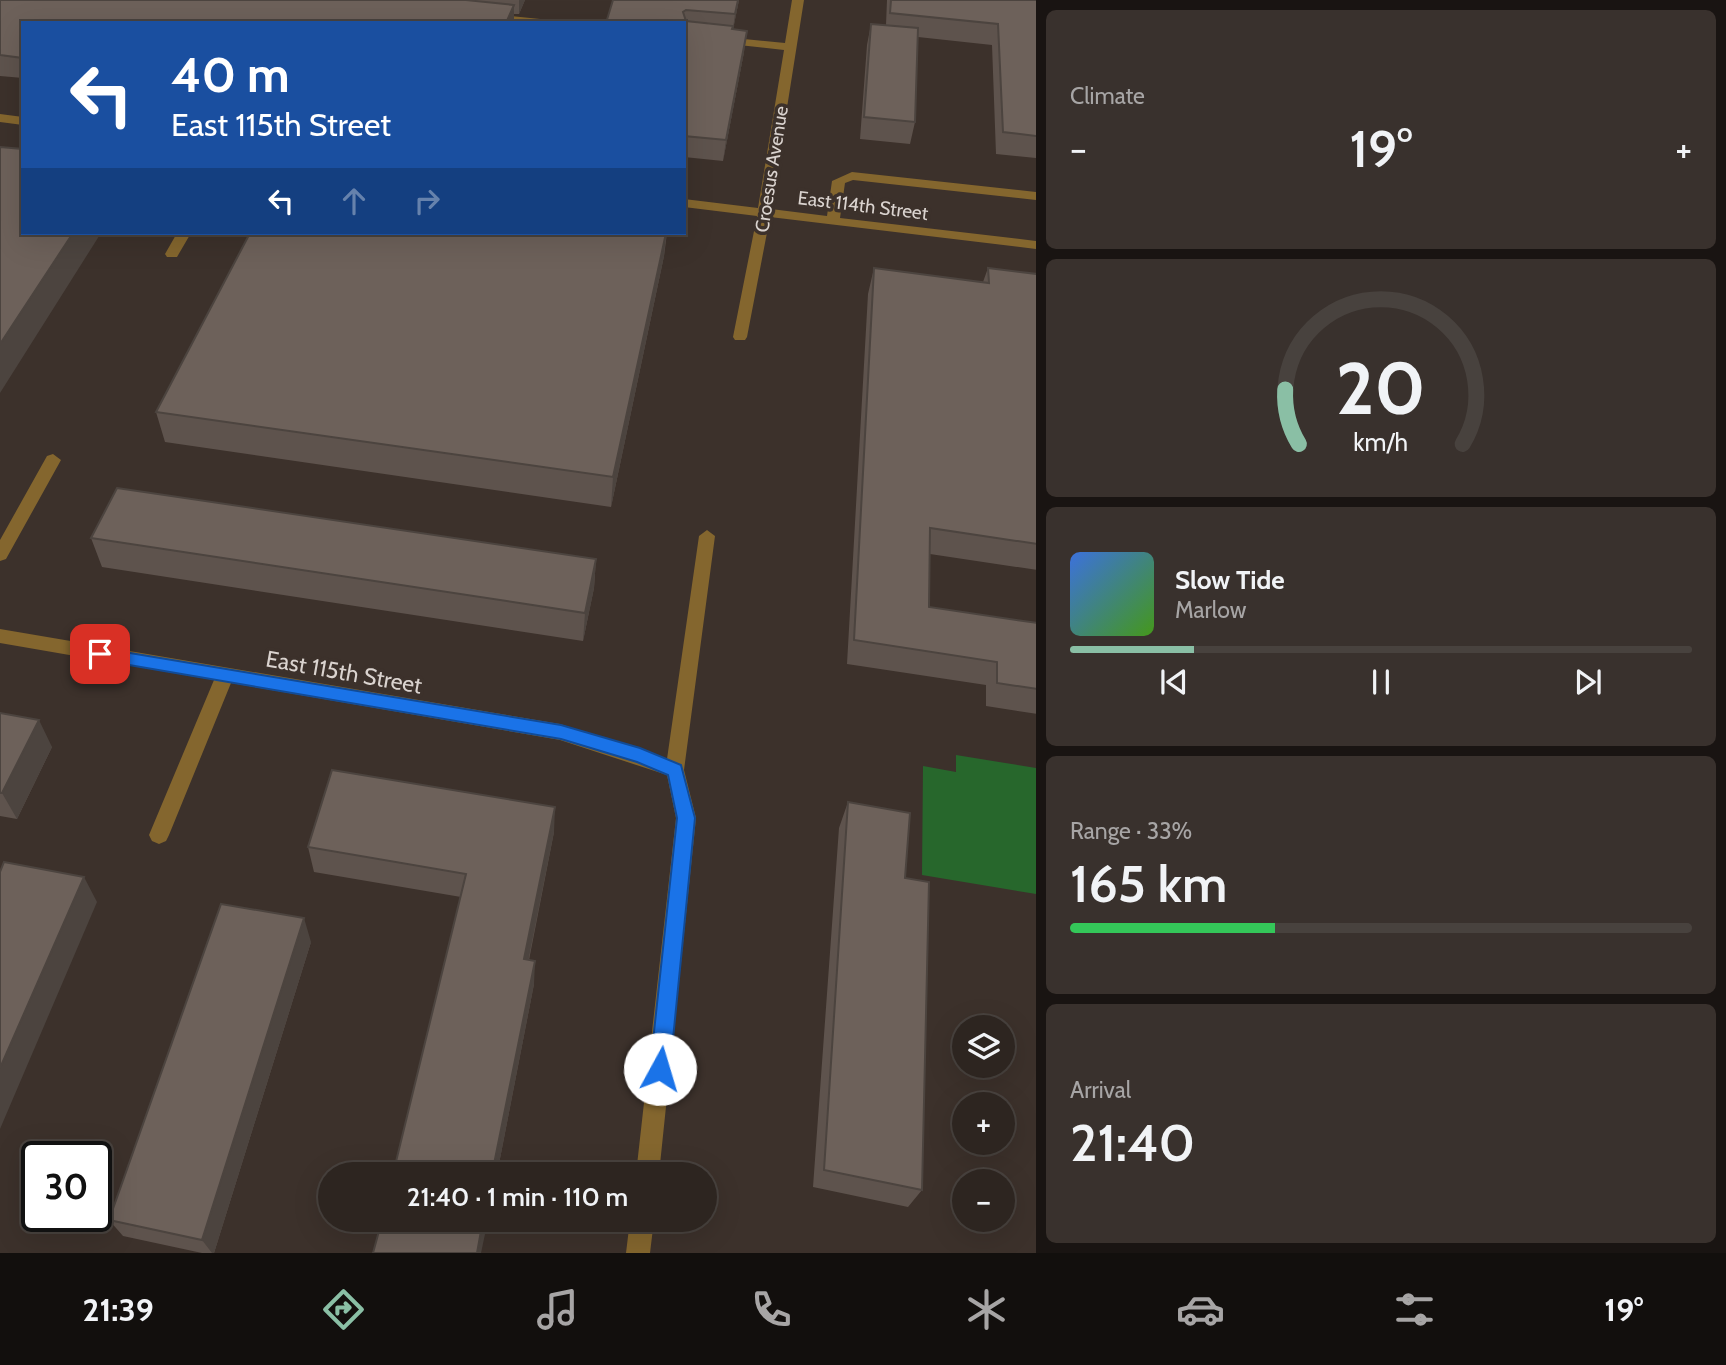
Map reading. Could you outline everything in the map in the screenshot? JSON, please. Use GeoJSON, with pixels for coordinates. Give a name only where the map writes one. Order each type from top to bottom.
{"type":"FeatureCollection","features":[{"type":"Feature","properties":{"kind":"street","name":"Croesus Avenue"},"geometry":{"type":"LineString","coordinates":[[740,337],[764,213],[798,0]]}},
{"type":"Feature","properties":{"kind":"street"},"geometry":{"type":"LineString","coordinates":[[471,15],[530,21]]}},
{"type":"Feature","properties":{"kind":"street"},"geometry":{"type":"LineString","coordinates":[[686,36],[791,47]]}},
{"type":"Feature","properties":{"kind":"street"},"geometry":{"type":"LineString","coordinates":[[0,118],[21,121]]}},
{"type":"Feature","properties":{"kind":"street"},"geometry":{"type":"LineString","coordinates":[[833,222],[839,181],[852,176],[1036,196]]}},
{"type":"Feature","properties":{"kind":"street","name":"East 114th Street"},"geometry":{"type":"LineString","coordinates":[[686,203],[1036,245]]}},
{"type":"Feature","properties":{"kind":"street"},"geometry":{"type":"LineString","coordinates":[[172,254],[183,235]]}},
{"type":"Feature","properties":{"kind":"street"},"geometry":{"type":"LineString","coordinates":[[0,555],[53,460]]}},
{"type":"Feature","properties":{"kind":"street"},"geometry":{"type":"LineString","coordinates":[[649,1162],[686,818],[675,770],[707,536]]}},
{"type":"Feature","properties":{"kind":"street","name":"East 115th Street"},"geometry":{"type":"LineString","coordinates":[[0,636],[561,732],[640,756],[675,770]]}},
{"type":"Feature","properties":{"kind":"street"},"geometry":{"type":"LineString","coordinates":[[159,835],[225,676]]}},
{"type":"Feature","properties":{"kind":"street"},"geometry":{"type":"LineString","coordinates":[[638,1253],[641,1232]]}},
{"type":"Feature","properties":{"kind":"green space"},"geometry":{"type":"Polygon","coordinates":[[[956,755],[1036,768],[1036,894],[922,875],[923,766],[956,772],[956,755]]]}},
{"type":"Feature","properties":{"kind":"building"},"geometry":{"type":"Polygon","coordinates":[[[0,0],[466,0],[514,5],[507,21],[21,21],[21,58],[0,55],[0,0]]]}},
{"type":"Feature","properties":{"kind":"building"},"geometry":{"type":"Polygon","coordinates":[[[613,0],[738,0],[735,14],[686,10],[683,12],[686,21],[607,21],[613,0]]]}},
{"type":"Feature","properties":{"kind":"building"},"geometry":{"type":"Polygon","coordinates":[[[891,0],[1036,0],[1036,136],[1003,132],[998,24],[890,13],[891,0]]]}},
{"type":"Feature","properties":{"kind":"building"},"geometry":{"type":"Polygon","coordinates":[[[686,21],[733,26],[732,29],[747,31],[726,140],[686,136],[686,21]]]}},
{"type":"Feature","properties":{"kind":"building"},"geometry":{"type":"Polygon","coordinates":[[[871,24],[918,28],[915,122],[864,117],[871,24]]]}},
{"type":"Feature","properties":{"kind":"building"},"geometry":{"type":"Polygon","coordinates":[[[0,147],[21,149],[21,235],[72,235],[0,344],[0,147]]]}},
{"type":"Feature","properties":{"kind":"building"},"geometry":{"type":"Polygon","coordinates":[[[249,235],[666,235],[613,477],[156,412],[249,235]]]}},
{"type":"Feature","properties":{"kind":"building"},"geometry":{"type":"Polygon","coordinates":[[[874,268],[989,283],[988,268],[1036,274],[1036,544],[930,528],[929,607],[1036,623],[1036,689],[997,683],[997,662],[854,640],[874,268]]]}},
{"type":"Feature","properties":{"kind":"building"},"geometry":{"type":"Polygon","coordinates":[[[117,488],[596,559],[585,613],[91,538],[117,488]]]}},
{"type":"Feature","properties":{"kind":"building"},"geometry":{"type":"Polygon","coordinates":[[[0,713],[39,720],[2,793],[0,793],[0,713]]]}},
{"type":"Feature","properties":{"kind":"building"},"geometry":{"type":"Polygon","coordinates":[[[332,770],[555,807],[524,959],[535,961],[494,1162],[396,1162],[466,874],[308,847],[332,770]]]}},
{"type":"Feature","properties":{"kind":"building"},"geometry":{"type":"Polygon","coordinates":[[[848,802],[910,813],[905,878],[929,882],[922,1190],[824,1170],[848,802]]]}},
{"type":"Feature","properties":{"kind":"building"},"geometry":{"type":"Polygon","coordinates":[[[4,862],[84,877],[0,1068],[0,872],[4,862]]]}},
{"type":"Feature","properties":{"kind":"building"},"geometry":{"type":"Polygon","coordinates":[[[221,904],[304,918],[202,1240],[112,1221],[112,1212],[221,904]]]}},
{"type":"Feature","properties":{"kind":"building"},"geometry":{"type":"Polygon","coordinates":[[[379,1232],[481,1232],[477,1253],[373,1253],[379,1232]]]}},
{"type":"Feature","properties":{"kind":"route"},"geometry":{"type":"LineString","coordinates":[[100,654],[561,732],[640,756],[675,770],[686,818],[660,1069]]}}]}
